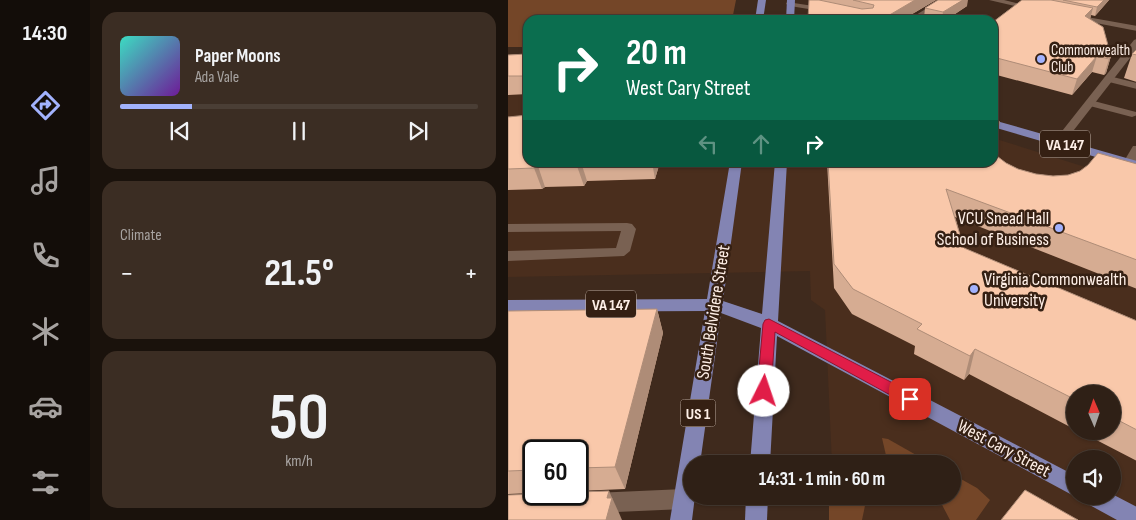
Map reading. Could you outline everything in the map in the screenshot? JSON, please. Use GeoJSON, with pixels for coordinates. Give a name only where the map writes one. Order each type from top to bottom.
{"type":"FeatureCollection","features":[{"type":"Feature","properties":{"kind":"main road"},"geometry":{"type":"LineString","coordinates":[[759,15],[762,0]]}},
{"type":"Feature","properties":{"kind":"main road"},"geometry":{"type":"LineString","coordinates":[[790,15],[791,2]]}},
{"type":"Feature","properties":{"kind":"main road","name":"VA 147"},"geometry":{"type":"LineString","coordinates":[[998,124],[1133,164]]}},
{"type":"Feature","properties":{"kind":"main road","name":"South Belvidere Street"},"geometry":{"type":"LineString","coordinates":[[682,510],[735,167]]}},
{"type":"Feature","properties":{"kind":"main road"},"geometry":{"type":"LineString","coordinates":[[761,455],[781,167]]}},
{"type":"Feature","properties":{"kind":"main road","name":"West Cary Street"},"geometry":{"type":"LineString","coordinates":[[508,306],[715,305],[740,312],[769,324],[1066,482]]}},
{"type":"Feature","properties":{"kind":"main road"},"geometry":{"type":"LineString","coordinates":[[756,520],[757,505]]}},
{"type":"Feature","properties":{"kind":"main road"},"geometry":{"type":"LineString","coordinates":[[1110,505],[1136,519]]}},
{"type":"Feature","properties":{"kind":"street"},"geometry":{"type":"LineString","coordinates":[[920,15],[945,0]]}},
{"type":"Feature","properties":{"kind":"street"},"geometry":{"type":"LineString","coordinates":[[993,0],[1049,12]]}},
{"type":"Feature","properties":{"kind":"street"},"geometry":{"type":"LineString","coordinates":[[791,2],[833,11]]}},
{"type":"Feature","properties":{"kind":"street"},"geometry":{"type":"LineString","coordinates":[[1068,15],[1136,30]]}},
{"type":"Feature","properties":{"kind":"street"},"geometry":{"type":"LineString","coordinates":[[1059,142],[1136,42]]}},
{"type":"Feature","properties":{"kind":"street"},"geometry":{"type":"LineString","coordinates":[[1109,79],[1136,86]]}},
{"type":"Feature","properties":{"kind":"street"},"geometry":{"type":"LineString","coordinates":[[1090,103],[1132,114]]}},
{"type":"Feature","properties":{"kind":"street"},"geometry":{"type":"LineString","coordinates":[[1133,164],[1136,149]]}},
{"type":"Feature","properties":{"kind":"street"},"geometry":{"type":"LineString","coordinates":[[508,228],[627,227],[629,229],[623,251],[619,253],[508,256]]}},
{"type":"Feature","properties":{"kind":"street"},"geometry":{"type":"LineString","coordinates":[[588,505],[682,510]]}},
{"type":"Feature","properties":{"kind":"shaded area"},"geometry":{"type":"Polygon","coordinates":[[[508,0],[736,0],[733,15],[523,15],[523,47],[508,47],[508,0]]]}},
{"type":"Feature","properties":{"kind":"shaded area","name":"Virginia Commonwealth University"},"geometry":{"type":"Polygon","coordinates":[[[508,69],[523,69],[523,167],[998,167],[998,140],[1136,183],[1136,520],[834,520],[833,505],[961,505],[961,455],[832,455],[825,310],[811,300],[810,271],[508,277],[508,69]]]}},
{"type":"Feature","properties":{"kind":"shaded area"},"geometry":{"type":"Polygon","coordinates":[[[882,438],[888,439],[916,455],[886,455],[882,438]]]}},
{"type":"Feature","properties":{"kind":"shaded area"},"geometry":{"type":"Polygon","coordinates":[[[961,479],[977,488],[990,500],[976,520],[950,520],[942,505],[961,505],[961,479]]]}},
{"type":"Feature","properties":{"kind":"shaded area"},"geometry":{"type":"Polygon","coordinates":[[[829,505],[865,505],[862,520],[829,520],[829,505]]]}},
{"type":"Feature","properties":{"kind":"building"},"geometry":{"type":"Polygon","coordinates":[[[809,0],[819,0],[862,9],[873,8],[874,5],[853,0],[915,0],[890,15],[808,15],[809,0]]]}},
{"type":"Feature","properties":{"kind":"building"},"geometry":{"type":"Polygon","coordinates":[[[938,0],[963,0],[943,12],[925,8],[938,0]]]}},
{"type":"Feature","properties":{"kind":"building"},"geometry":{"type":"Polygon","coordinates":[[[1022,0],[1051,0],[1093,8],[1085,16],[1103,27],[1111,56],[1109,59],[1097,56],[1077,79],[998,58],[998,18],[1022,0]]]}},
{"type":"Feature","properties":{"kind":"building"},"geometry":{"type":"Polygon","coordinates":[[[1063,0],[1104,0],[1097,7],[1063,0]]]}},
{"type":"Feature","properties":{"kind":"building"},"geometry":{"type":"Polygon","coordinates":[[[523,54],[523,76],[508,76],[508,55],[523,54]]]}},
{"type":"Feature","properties":{"kind":"building"},"geometry":{"type":"Polygon","coordinates":[[[523,116],[523,167],[536,167],[508,169],[508,117],[523,116]]]}},
{"type":"Feature","properties":{"kind":"building"},"geometry":{"type":"Polygon","coordinates":[[[1098,153],[1137,164],[1137,260],[946,189],[964,248],[1137,321],[1137,430],[1121,422],[1121,385],[1066,385],[1066,395],[975,349],[970,356],[917,329],[922,324],[853,289],[834,264],[828,167],[998,167],[998,157],[1018,169],[1053,176],[1068,175],[1080,171],[1098,153]]]}},
{"type":"Feature","properties":{"kind":"building"},"geometry":{"type":"Polygon","coordinates":[[[657,309],[615,467],[588,468],[588,440],[523,440],[523,470],[508,471],[508,311],[657,309]]]}},
{"type":"Feature","properties":{"kind":"building"},"geometry":{"type":"Polygon","coordinates":[[[1025,490],[1078,520],[1001,520],[1025,490]]]}},
{"type":"Feature","properties":{"kind":"building"},"geometry":{"type":"Polygon","coordinates":[[[609,491],[607,498],[612,498],[606,520],[508,520],[508,495],[523,494],[523,505],[588,505],[588,492],[609,491]]]}},
{"type":"Feature","properties":{"kind":"place","name":"Commonwealth Club"},"geometry":{"type":"Point","coordinates":[1041,59]}},
{"type":"Feature","properties":{"kind":"place","name":"VCU Snead Hall School of Business"},"geometry":{"type":"Point","coordinates":[1059,228]}},
{"type":"Feature","properties":{"kind":"place","name":"Virginia Commonwealth University"},"geometry":{"type":"Point","coordinates":[974,289]}},
{"type":"Feature","properties":{"kind":"route"},"geometry":{"type":"LineString","coordinates":[[764,391],[769,324],[910,399]]}}]}
